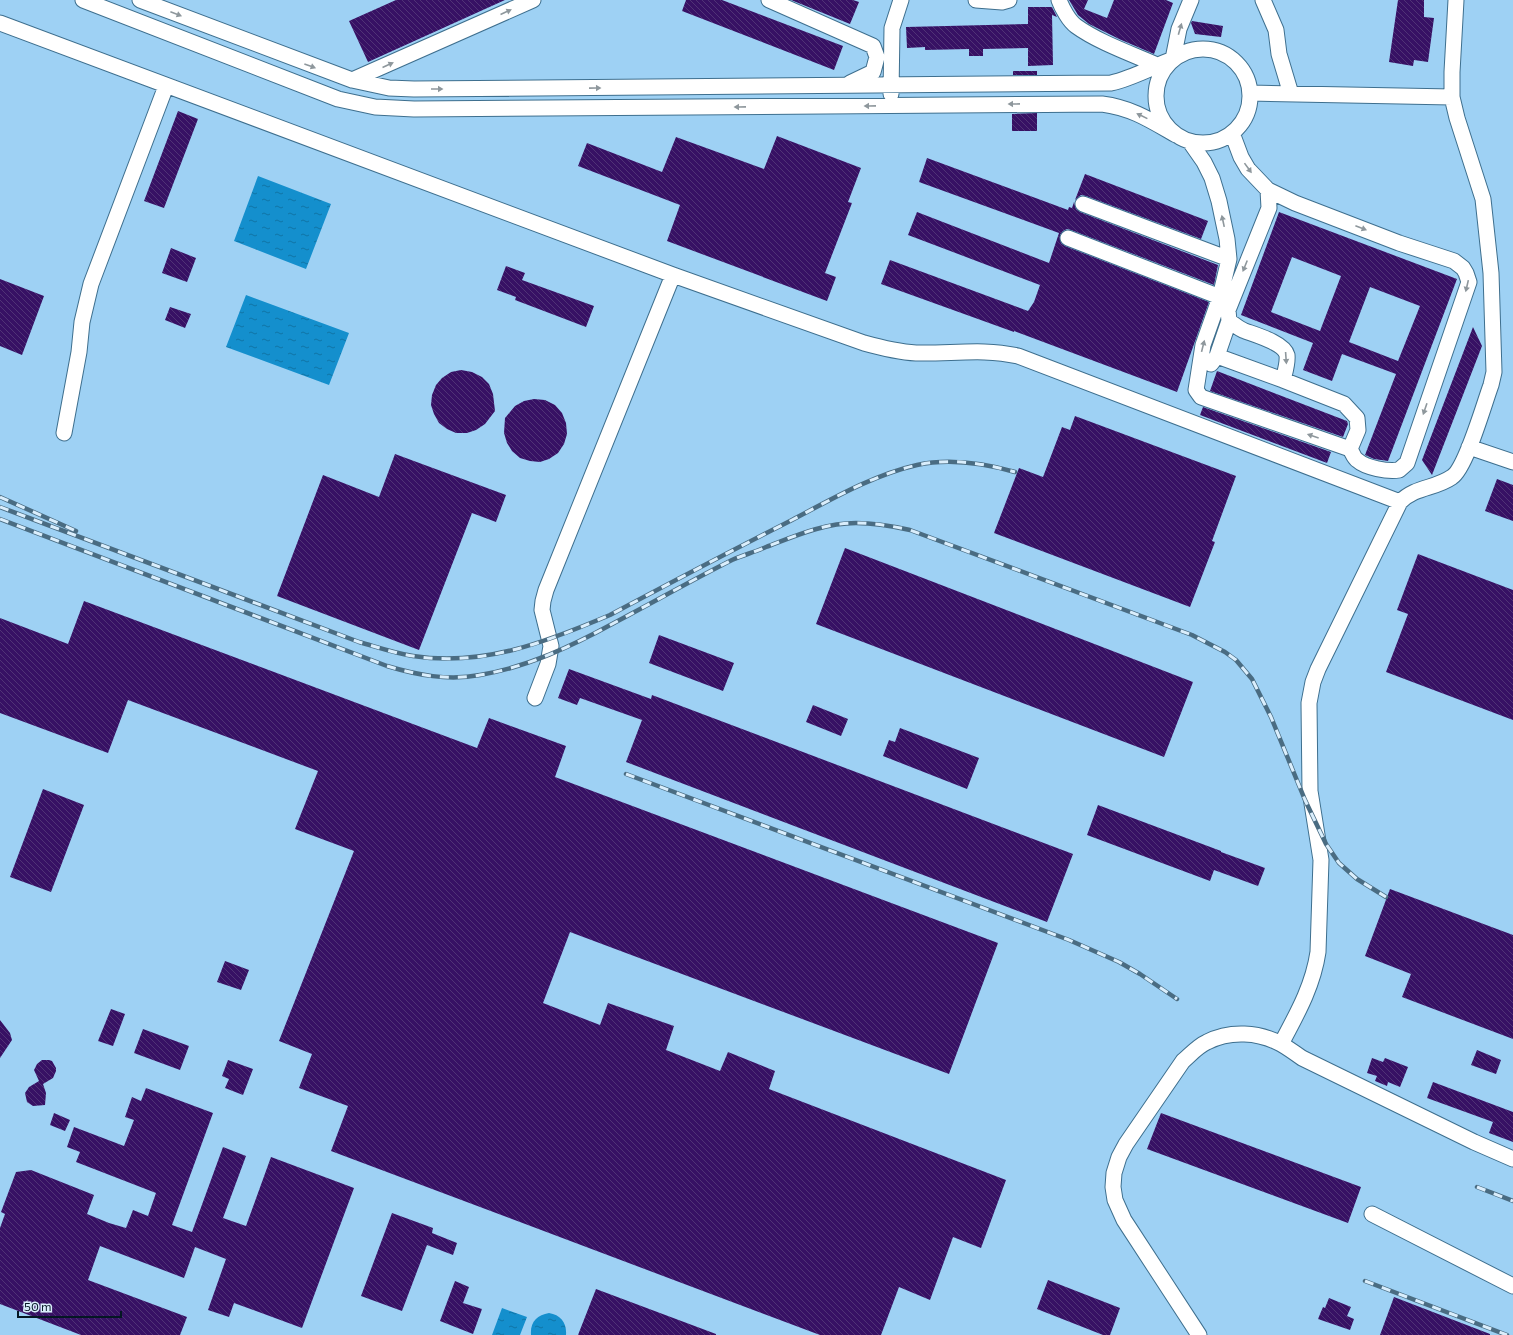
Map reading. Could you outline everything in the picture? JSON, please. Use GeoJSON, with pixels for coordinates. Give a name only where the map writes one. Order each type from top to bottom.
{"type":"FeatureCollection","features":[{"type":"Feature","properties":{"kind":"street"},"geometry":{"type":"LineString","coordinates":[[83,0],[338,99],[387,108],[414,110],[1102,104],[1129,109],[1145,116],[1190,142],[1205,143],[1219,140],[1232,133],[1243,122],[1248,108],[1250,93],[1247,79],[1239,66],[1228,57],[1215,50],[1200,49],[1186,52],[1126,80],[1112,83],[573,88],[389,88],[352,80],[287,57],[140,0]]}},
{"type":"Feature","properties":{"kind":"street"},"geometry":{"type":"LineString","coordinates":[[352,80],[533,0]]}},
{"type":"Feature","properties":{"kind":"street"},"geometry":{"type":"LineString","coordinates":[[770,0],[874,46],[877,57],[873,72],[845,85]]}},
{"type":"Feature","properties":{"kind":"street"},"geometry":{"type":"LineString","coordinates":[[892,105],[892,28],[901,0]]}},
{"type":"Feature","properties":{"kind":"street"},"geometry":{"type":"LineString","coordinates":[[976,0],[1002,2],[1010,0]]}},
{"type":"Feature","properties":{"kind":"street"},"geometry":{"type":"LineString","coordinates":[[1059,0],[1075,25],[1101,40],[1157,65]]}},
{"type":"Feature","properties":{"kind":"street"},"geometry":{"type":"LineString","coordinates":[[1263,0],[1276,30],[1280,54],[1290,94]]}},
{"type":"Feature","properties":{"kind":"street"},"geometry":{"type":"LineString","coordinates":[[1281,1044],[1307,994],[1316,966],[1318,952],[1321,860],[1310,791],[1309,704],[1313,682],[1400,502],[1407,495],[1415,491],[1453,477],[1463,463],[1491,385],[1494,372],[1491,273],[1483,199],[1457,118],[1452,97],[1456,0]]}},
{"type":"Feature","properties":{"kind":"street"},"geometry":{"type":"LineString","coordinates":[[1176,135],[1165,125],[1158,112],[1155,98],[1157,84],[1163,70],[1173,59],[1179,29],[1188,1]]}},
{"type":"Feature","properties":{"kind":"street"},"geometry":{"type":"LineString","coordinates":[[0,23],[673,275],[864,343],[891,350],[917,353],[1002,352],[1018,356],[1400,502]]}},
{"type":"Feature","properties":{"kind":"street"},"geometry":{"type":"LineString","coordinates":[[280,76],[287,57]]}},
{"type":"Feature","properties":{"kind":"street"},"geometry":{"type":"LineString","coordinates":[[1071,83],[1071,104]]}},
{"type":"Feature","properties":{"kind":"street"},"geometry":{"type":"LineString","coordinates":[[64,433],[79,352],[82,322],[92,284],[166,86]]}},
{"type":"Feature","properties":{"kind":"street"},"geometry":{"type":"LineString","coordinates":[[387,108],[389,88]]}},
{"type":"Feature","properties":{"kind":"street"},"geometry":{"type":"LineString","coordinates":[[573,88],[573,109]]}},
{"type":"Feature","properties":{"kind":"street"},"geometry":{"type":"LineString","coordinates":[[1250,93],[1452,97]]}},
{"type":"Feature","properties":{"kind":"street"},"geometry":{"type":"LineString","coordinates":[[1190,142],[1204,162],[1212,178],[1219,201],[1227,238],[1229,259],[1220,297],[1203,345],[1196,390],[1201,397],[1350,449],[1357,460],[1370,466],[1389,472],[1399,470],[1407,463],[1469,282],[1466,273],[1463,268],[1454,261],[1399,243],[1268,190],[1248,169],[1241,157],[1232,133]]}},
{"type":"Feature","properties":{"kind":"street"},"geometry":{"type":"LineString","coordinates":[[1199,365],[1211,364],[1217,356],[1229,321],[1228,310],[1269,208],[1268,190]]}},
{"type":"Feature","properties":{"kind":"street"},"geometry":{"type":"LineString","coordinates":[[1083,204],[1229,259]]}},
{"type":"Feature","properties":{"kind":"street"},"geometry":{"type":"LineString","coordinates":[[1068,238],[1220,297]]}},
{"type":"Feature","properties":{"kind":"street"},"geometry":{"type":"LineString","coordinates":[[534,698],[548,664],[551,646],[542,610],[546,590],[673,275]]}},
{"type":"Feature","properties":{"kind":"street"},"geometry":{"type":"LineString","coordinates":[[1229,321],[1243,330],[1284,348],[1287,354],[1287,360],[1283,380]]}},
{"type":"Feature","properties":{"kind":"street"},"geometry":{"type":"LineString","coordinates":[[1217,356],[1344,404],[1357,418],[1358,430],[1350,449]]}},
{"type":"Feature","properties":{"kind":"street"},"geometry":{"type":"LineString","coordinates":[[1469,447],[1513,462]]}},
{"type":"Feature","properties":{"kind":"street"},"geometry":{"type":"LineString","coordinates":[[1199,1335],[1144,1252],[1119,1211],[1115,1200],[1113,1187],[1114,1173],[1119,1157],[1126,1144],[1183,1061],[1206,1042],[1220,1036],[1246,1034],[1262,1037],[1281,1044],[1302,1058],[1474,1142],[1513,1159]]}},
{"type":"Feature","properties":{"kind":"street"},"geometry":{"type":"LineString","coordinates":[[1372,1214],[1513,1286]]}},
{"type":"Feature","properties":{"kind":"water"},"geometry":{"type":"Polygon","coordinates":[[[258,176],[331,204],[306,269],[234,241],[258,176]]]}},
{"type":"Feature","properties":{"kind":"water"},"geometry":{"type":"Polygon","coordinates":[[[246,295],[349,333],[329,385],[226,347],[246,295]]]}},
{"type":"Feature","properties":{"kind":"water"},"geometry":{"type":"Polygon","coordinates":[[[502,1308],[527,1317],[520,1335],[492,1335],[502,1308]]]}},
{"type":"Feature","properties":{"kind":"water"},"geometry":{"type":"Polygon","coordinates":[[[549,1313],[562,1320],[566,1335],[531,1335],[532,1326],[535,1320],[541,1315],[549,1313]]]}},
{"type":"Feature","properties":{"kind":"building"},"geometry":{"type":"Polygon","coordinates":[[[396,0],[505,0],[368,62],[349,21],[396,0]]]}},
{"type":"Feature","properties":{"kind":"building"},"geometry":{"type":"Polygon","coordinates":[[[686,0],[722,0],[843,46],[834,70],[682,11],[686,0]]]}},
{"type":"Feature","properties":{"kind":"building"},"geometry":{"type":"Polygon","coordinates":[[[791,0],[853,0],[859,2],[850,24],[791,0]]]}},
{"type":"Feature","properties":{"kind":"building"},"geometry":{"type":"Polygon","coordinates":[[[1069,0],[1088,0],[1084,9],[1107,18],[1114,0],[1166,0],[1173,3],[1154,54],[1089,24],[1078,15],[1069,0]]]}},
{"type":"Feature","properties":{"kind":"building"},"geometry":{"type":"Polygon","coordinates":[[[1398,0],[1424,0],[1424,17],[1434,18],[1428,62],[1414,60],[1413,66],[1389,62],[1398,0]]]}},
{"type":"Feature","properties":{"kind":"building"},"geometry":{"type":"Polygon","coordinates":[[[1028,7],[1052,7],[1057,17],[1052,15],[1053,65],[1028,66],[1028,48],[983,49],[983,56],[969,56],[969,49],[925,50],[925,47],[907,48],[906,27],[1028,24],[1028,7]]]}},
{"type":"Feature","properties":{"kind":"building"},"geometry":{"type":"Polygon","coordinates":[[[1192,21],[1223,26],[1221,37],[1195,34],[1191,23],[1192,21]]]}},
{"type":"Feature","properties":{"kind":"building"},"geometry":{"type":"Polygon","coordinates":[[[1013,71],[1037,71],[1037,75],[1013,75],[1013,71]]]}},
{"type":"Feature","properties":{"kind":"building"},"geometry":{"type":"Polygon","coordinates":[[[178,111],[198,119],[164,208],[144,201],[178,111]]]}},
{"type":"Feature","properties":{"kind":"building"},"geometry":{"type":"Polygon","coordinates":[[[1037,113],[1037,131],[1012,131],[1012,114],[1037,113]]]}},
{"type":"Feature","properties":{"kind":"building"},"geometry":{"type":"Polygon","coordinates":[[[777,136],[861,168],[848,202],[852,203],[825,273],[836,277],[827,301],[667,241],[680,205],[578,166],[587,143],[662,172],[676,137],[764,169],[777,136]]]}},
{"type":"Feature","properties":{"kind":"building"},"geometry":{"type":"Polygon","coordinates":[[[927,158],[1068,210],[1069,207],[1072,208],[1074,202],[1076,209],[1080,212],[1218,265],[1214,285],[1071,230],[1067,229],[1060,235],[1061,243],[1065,246],[1209,302],[1177,392],[1014,331],[881,284],[890,260],[1028,311],[1034,302],[1040,285],[908,235],[917,212],[1049,263],[1059,233],[919,182],[927,158]]]}},
{"type":"Feature","properties":{"kind":"building"},"geometry":{"type":"Polygon","coordinates":[[[1085,174],[1208,221],[1201,239],[1086,196],[1081,195],[1075,200],[1085,174]]]}},
{"type":"Feature","properties":{"kind":"building"},"geometry":{"type":"Polygon","coordinates":[[[1279,212],[1457,279],[1388,461],[1374,459],[1365,455],[1396,374],[1342,354],[1332,381],[1303,370],[1313,343],[1241,315],[1279,212]],[[1292,257],[1271,312],[1320,331],[1341,276],[1292,257]],[[1370,287],[1349,342],[1398,361],[1420,306],[1370,287]]]}},
{"type":"Feature","properties":{"kind":"building"},"geometry":{"type":"Polygon","coordinates":[[[171,248],[196,258],[187,282],[162,273],[171,248]]]}},
{"type":"Feature","properties":{"kind":"building"},"geometry":{"type":"Polygon","coordinates":[[[506,266],[525,273],[522,280],[594,306],[586,327],[515,300],[516,297],[497,290],[506,266]]]}},
{"type":"Feature","properties":{"kind":"building"},"geometry":{"type":"Polygon","coordinates":[[[0,279],[44,296],[22,355],[0,346],[0,279]]]}},
{"type":"Feature","properties":{"kind":"building"},"geometry":{"type":"Polygon","coordinates":[[[170,307],[191,314],[185,328],[165,320],[170,307]]]}},
{"type":"Feature","properties":{"kind":"building"},"geometry":{"type":"Polygon","coordinates":[[[1473,327],[1482,346],[1432,475],[1422,460],[1473,327]]]}},
{"type":"Feature","properties":{"kind":"building"},"geometry":{"type":"Polygon","coordinates":[[[461,370],[472,372],[482,377],[489,384],[493,394],[495,411],[485,424],[476,430],[467,433],[456,433],[439,423],[431,405],[432,395],[436,385],[442,378],[451,372],[461,370]]]}},
{"type":"Feature","properties":{"kind":"building"},"geometry":{"type":"Polygon","coordinates":[[[1217,371],[1347,421],[1348,424],[1343,437],[1210,391],[1217,371]]]}},
{"type":"Feature","properties":{"kind":"building"},"geometry":{"type":"Polygon","coordinates":[[[534,399],[545,400],[555,405],[562,413],[566,423],[567,434],[564,444],[558,453],[549,459],[540,462],[520,458],[512,451],[507,443],[504,433],[505,418],[515,406],[524,401],[534,399]]]}},
{"type":"Feature","properties":{"kind":"building"},"geometry":{"type":"Polygon","coordinates":[[[1203,407],[1331,452],[1327,463],[1200,415],[1203,407]]]}},
{"type":"Feature","properties":{"kind":"building"},"geometry":{"type":"Polygon","coordinates":[[[1075,416],[1236,476],[1212,541],[1215,542],[1190,607],[994,533],[1019,468],[1043,477],[1062,427],[1070,430],[1075,416]]]}},
{"type":"Feature","properties":{"kind":"building"},"geometry":{"type":"Polygon","coordinates":[[[395,454],[506,495],[496,522],[472,513],[419,650],[277,596],[323,475],[379,497],[395,454]]]}},
{"type":"Feature","properties":{"kind":"building"},"geometry":{"type":"Polygon","coordinates":[[[1497,479],[1513,485],[1513,521],[1485,511],[1497,479]]]}},
{"type":"Feature","properties":{"kind":"building"},"geometry":{"type":"Polygon","coordinates":[[[845,548],[1193,682],[1164,757],[816,624],[845,548]]]}},
{"type":"Feature","properties":{"kind":"building"},"geometry":{"type":"Polygon","coordinates":[[[1418,554],[1513,590],[1513,720],[1386,672],[1408,614],[1397,610],[1418,554]]]}},
{"type":"Feature","properties":{"kind":"building"},"geometry":{"type":"Polygon","coordinates":[[[84,601],[477,748],[489,718],[566,746],[555,777],[998,943],[949,1074],[570,932],[543,1003],[600,1025],[608,1003],[674,1026],[666,1050],[720,1071],[728,1052],[775,1071],[769,1089],[1006,1180],[981,1248],[953,1237],[930,1300],[899,1287],[881,1335],[820,1335],[331,1151],[348,1106],[299,1088],[312,1054],[279,1041],[354,851],[295,829],[318,771],[128,700],[108,753],[0,713],[0,618],[68,644],[84,601]]]}},
{"type":"Feature","properties":{"kind":"building"},"geometry":{"type":"Polygon","coordinates":[[[659,635],[734,663],[723,691],[649,663],[659,635]]]}},
{"type":"Feature","properties":{"kind":"building"},"geometry":{"type":"Polygon","coordinates":[[[569,669],[651,699],[652,695],[1073,854],[1047,922],[626,762],[642,720],[580,698],[577,705],[558,698],[569,669]]]}},
{"type":"Feature","properties":{"kind":"building"},"geometry":{"type":"Polygon","coordinates":[[[813,705],[848,719],[841,736],[806,722],[813,705]]]}},
{"type":"Feature","properties":{"kind":"building"},"geometry":{"type":"Polygon","coordinates":[[[900,728],[979,758],[967,789],[883,756],[889,740],[895,742],[900,728]]]}},
{"type":"Feature","properties":{"kind":"building"},"geometry":{"type":"Polygon","coordinates":[[[43,789],[84,805],[51,892],[10,877],[43,789]]]}},
{"type":"Feature","properties":{"kind":"building"},"geometry":{"type":"Polygon","coordinates":[[[1098,805],[1265,868],[1258,886],[1214,870],[1210,881],[1087,835],[1098,805]]]}},
{"type":"Feature","properties":{"kind":"building"},"geometry":{"type":"Polygon","coordinates":[[[1390,889],[1513,935],[1513,1039],[1402,997],[1411,974],[1365,956],[1390,889]]]}},
{"type":"Feature","properties":{"kind":"building"},"geometry":{"type":"Polygon","coordinates":[[[225,961],[249,970],[241,990],[217,982],[225,961]]]}},
{"type":"Feature","properties":{"kind":"building"},"geometry":{"type":"Polygon","coordinates":[[[111,1009],[125,1014],[113,1046],[98,1041],[111,1009]]]}},
{"type":"Feature","properties":{"kind":"building"},"geometry":{"type":"Polygon","coordinates":[[[0,1020],[10,1033],[12,1040],[0,1058],[0,1020]]]}},
{"type":"Feature","properties":{"kind":"building"},"geometry":{"type":"Polygon","coordinates":[[[143,1029],[189,1046],[180,1070],[134,1053],[143,1029]]]}},
{"type":"Feature","properties":{"kind":"building"},"geometry":{"type":"Polygon","coordinates":[[[1477,1050],[1501,1060],[1496,1074],[1471,1065],[1477,1050]]]}},
{"type":"Feature","properties":{"kind":"building"},"geometry":{"type":"Polygon","coordinates":[[[1372,1058],[1383,1062],[1385,1058],[1408,1067],[1400,1087],[1388,1082],[1387,1086],[1375,1081],[1377,1076],[1367,1073],[1372,1058]]]}},
{"type":"Feature","properties":{"kind":"building"},"geometry":{"type":"Polygon","coordinates":[[[42,1060],[52,1061],[56,1071],[53,1078],[43,1084],[46,1093],[45,1105],[33,1106],[27,1102],[25,1093],[29,1087],[39,1081],[34,1070],[37,1064],[42,1060]]]}},
{"type":"Feature","properties":{"kind":"building"},"geometry":{"type":"Polygon","coordinates":[[[228,1060],[253,1069],[243,1095],[225,1088],[229,1079],[222,1076],[228,1060]]]}},
{"type":"Feature","properties":{"kind":"building"},"geometry":{"type":"Polygon","coordinates":[[[1433,1082],[1513,1112],[1513,1142],[1489,1133],[1493,1122],[1427,1098],[1433,1082]]]}},
{"type":"Feature","properties":{"kind":"building"},"geometry":{"type":"Polygon","coordinates":[[[146,1088],[213,1113],[172,1225],[192,1232],[223,1147],[246,1156],[223,1218],[246,1226],[271,1157],[354,1188],[302,1328],[234,1303],[229,1317],[208,1310],[226,1259],[195,1247],[184,1278],[100,1246],[88,1280],[187,1317],[180,1335],[81,1335],[0,1304],[0,1228],[5,1214],[1,1212],[16,1172],[31,1170],[94,1195],[87,1214],[109,1223],[126,1228],[133,1210],[148,1216],[156,1193],[76,1162],[80,1152],[67,1147],[74,1127],[124,1146],[134,1120],[125,1117],[132,1097],[141,1101],[146,1088]]]}},
{"type":"Feature","properties":{"kind":"building"},"geometry":{"type":"Polygon","coordinates":[[[54,1113],[70,1120],[65,1131],[50,1125],[54,1113]]]}},
{"type":"Feature","properties":{"kind":"building"},"geometry":{"type":"Polygon","coordinates":[[[1161,1113],[1361,1187],[1348,1223],[1147,1149],[1161,1113]]]}},
{"type":"Feature","properties":{"kind":"building"},"geometry":{"type":"Polygon","coordinates":[[[392,1213],[433,1228],[432,1233],[457,1243],[453,1255],[427,1245],[402,1311],[361,1296],[392,1213]]]}},
{"type":"Feature","properties":{"kind":"building"},"geometry":{"type":"Polygon","coordinates":[[[1048,1280],[1120,1308],[1110,1335],[1103,1335],[1037,1309],[1048,1280]]]}},
{"type":"Feature","properties":{"kind":"building"},"geometry":{"type":"Polygon","coordinates":[[[455,1281],[469,1287],[463,1303],[482,1309],[473,1334],[440,1321],[455,1281]]]}},
{"type":"Feature","properties":{"kind":"building"},"geometry":{"type":"Polygon","coordinates":[[[596,1289],[716,1334],[716,1335],[578,1335],[596,1289]]]}},
{"type":"Feature","properties":{"kind":"building"},"geometry":{"type":"Polygon","coordinates":[[[1394,1297],[1490,1334],[1490,1335],[1380,1335],[1394,1297]]]}},
{"type":"Feature","properties":{"kind":"building"},"geometry":{"type":"Polygon","coordinates":[[[1329,1298],[1351,1307],[1347,1316],[1354,1319],[1350,1330],[1318,1319],[1329,1298]]]}},
{"type":"Feature","properties":{"kind":"railway"},"geometry":{"type":"LineString","coordinates":[[0,507],[359,642],[392,652],[439,659],[464,658],[514,650],[538,643],[610,615],[838,496],[869,481],[901,469],[929,463],[966,462],[1015,472]]}},
{"type":"Feature","properties":{"kind":"railway"},"geometry":{"type":"LineString","coordinates":[[0,497],[76,531]]}},
{"type":"Feature","properties":{"kind":"railway"},"geometry":{"type":"LineString","coordinates":[[0,519],[387,666],[410,672],[444,677],[468,677],[480,675],[515,667],[549,655],[598,632],[732,560],[810,531],[833,525],[856,523],[883,525],[910,530],[1192,635],[1225,652],[1236,660],[1252,679],[1271,717],[1305,800],[1326,844],[1339,863],[1357,879],[1386,897]]}},
{"type":"Feature","properties":{"kind":"railway"},"geometry":{"type":"LineString","coordinates":[[626,774],[1069,940],[1119,962],[1177,999]]}},
{"type":"Feature","properties":{"kind":"railway"},"geometry":{"type":"LineString","coordinates":[[1477,1187],[1513,1201]]}},
{"type":"Feature","properties":{"kind":"railway"},"geometry":{"type":"LineString","coordinates":[[1365,1281],[1507,1335]]}}]}
